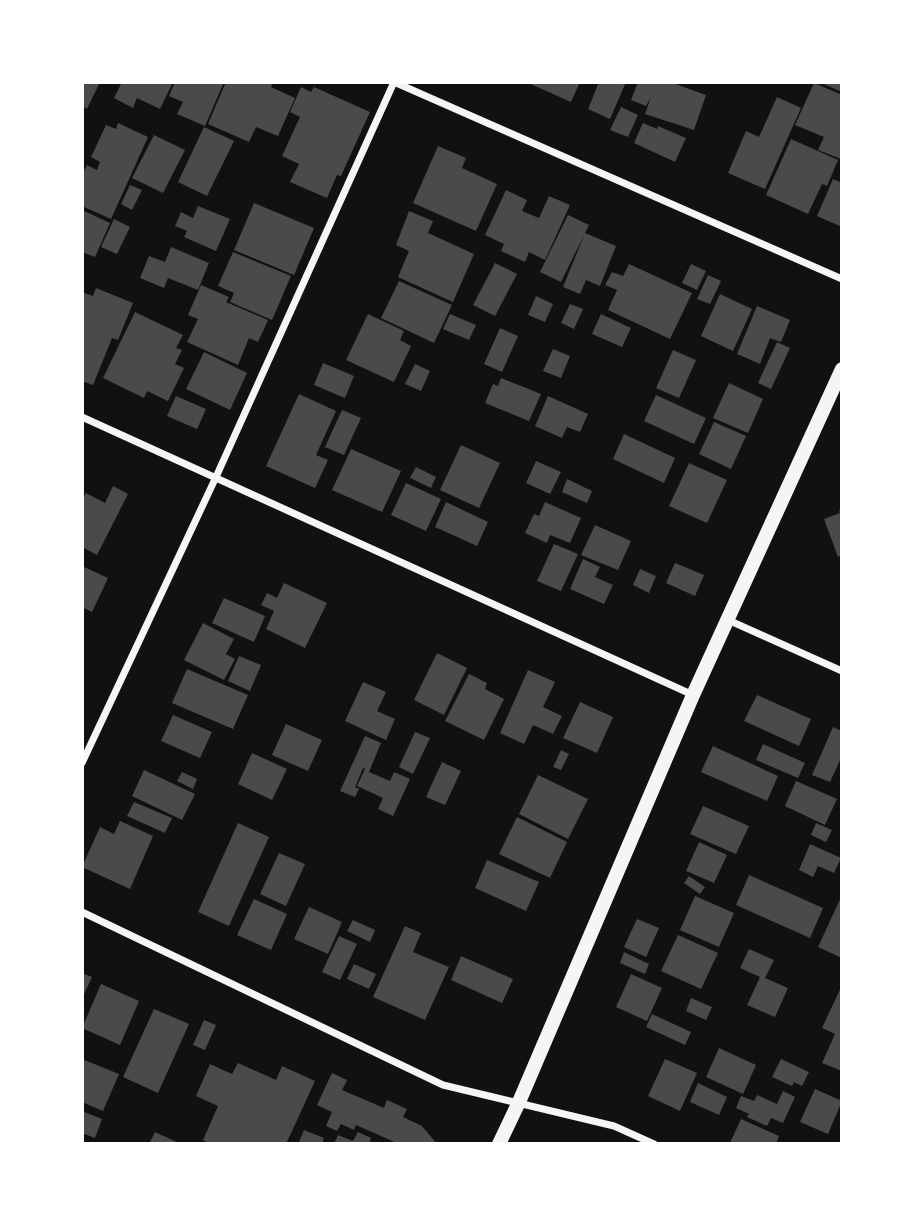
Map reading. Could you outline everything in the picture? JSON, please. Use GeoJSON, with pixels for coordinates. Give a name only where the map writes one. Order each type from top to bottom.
{"type":"FeatureCollection","features":[{"type":"Feature","properties":{"kind":"main road"},"geometry":{"type":"LineString","coordinates":[[499,1144],[693,695],[842,369]]}},
{"type":"Feature","properties":{"kind":"street"},"geometry":{"type":"LineString","coordinates":[[82,763],[216,477],[394,82],[842,279]]}},
{"type":"Feature","properties":{"kind":"street"},"geometry":{"type":"LineString","coordinates":[[82,417],[693,695]]}},
{"type":"Feature","properties":{"kind":"street"},"geometry":{"type":"LineString","coordinates":[[728,620],[842,671]]}},
{"type":"Feature","properties":{"kind":"street"},"geometry":{"type":"LineString","coordinates":[[82,912],[443,1085],[614,1126],[654,1144]]}},
{"type":"Feature","properties":{"kind":"building"},"geometry":{"type":"Polygon","coordinates":[[[82,82],[100,82],[87,109],[82,106],[82,82]]]}},
{"type":"Feature","properties":{"kind":"building"},"geometry":{"type":"Polygon","coordinates":[[[122,82],[173,82],[160,109],[137,98],[133,108],[114,98],[122,82]]]}},
{"type":"Feature","properties":{"kind":"building"},"geometry":{"type":"Polygon","coordinates":[[[175,82],[224,82],[205,126],[177,114],[183,102],[169,96],[175,82]]]}},
{"type":"Feature","properties":{"kind":"building"},"geometry":{"type":"Polygon","coordinates":[[[226,82],[273,82],[271,87],[295,98],[278,136],[256,127],[249,142],[208,124],[226,82]]]}},
{"type":"Feature","properties":{"kind":"building"},"geometry":{"type":"Polygon","coordinates":[[[526,82],[580,82],[571,102],[526,82]]]}},
{"type":"Feature","properties":{"kind":"building"},"geometry":{"type":"Polygon","coordinates":[[[599,82],[626,82],[610,119],[588,109],[599,82]]]}},
{"type":"Feature","properties":{"kind":"building"},"geometry":{"type":"Polygon","coordinates":[[[638,82],[670,82],[706,95],[694,130],[645,114],[651,97],[646,106],[631,100],[638,82]]]}},
{"type":"Feature","properties":{"kind":"building"},"geometry":{"type":"Polygon","coordinates":[[[819,82],[842,82],[842,92],[819,82]]]}},
{"type":"Feature","properties":{"kind":"building"},"geometry":{"type":"Polygon","coordinates":[[[814,83],[842,95],[841,159],[818,150],[824,137],[795,125],[814,83]]]}},
{"type":"Feature","properties":{"kind":"building"},"geometry":{"type":"Polygon","coordinates":[[[301,87],[311,92],[314,87],[370,112],[341,176],[337,175],[327,198],[290,182],[299,164],[282,156],[300,117],[290,112],[301,87]]]}},
{"type":"Feature","properties":{"kind":"building"},"geometry":{"type":"Polygon","coordinates":[[[777,97],[801,108],[765,189],[728,173],[746,131],[759,137],[777,97]]]}},
{"type":"Feature","properties":{"kind":"building"},"geometry":{"type":"Polygon","coordinates":[[[621,107],[638,115],[628,137],[610,130],[621,107]]]}},
{"type":"Feature","properties":{"kind":"building"},"geometry":{"type":"Polygon","coordinates":[[[118,123],[148,137],[111,219],[82,206],[82,175],[87,165],[97,170],[100,162],[91,157],[106,125],[116,129],[118,123]]]}},
{"type":"Feature","properties":{"kind":"building"},"geometry":{"type":"Polygon","coordinates":[[[643,123],[657,129],[658,126],[686,138],[675,162],[634,143],[643,123]]]}},
{"type":"Feature","properties":{"kind":"building"},"geometry":{"type":"Polygon","coordinates":[[[204,127],[234,141],[207,196],[178,182],[204,127]]]}},
{"type":"Feature","properties":{"kind":"building"},"geometry":{"type":"Polygon","coordinates":[[[154,135],[185,150],[163,193],[132,178],[154,135]]]}},
{"type":"Feature","properties":{"kind":"building"},"geometry":{"type":"Polygon","coordinates":[[[791,139],[838,160],[827,186],[822,184],[808,214],[766,195],[791,139]]]}},
{"type":"Feature","properties":{"kind":"building"},"geometry":{"type":"Polygon","coordinates":[[[438,146],[466,158],[462,168],[497,184],[476,231],[413,203],[438,146]]]}},
{"type":"Feature","properties":{"kind":"building"},"geometry":{"type":"Polygon","coordinates":[[[833,179],[842,183],[842,227],[817,216],[833,179]]]}},
{"type":"Feature","properties":{"kind":"building"},"geometry":{"type":"Polygon","coordinates":[[[130,185],[142,190],[132,210],[121,204],[130,185]]]}},
{"type":"Feature","properties":{"kind":"building"},"geometry":{"type":"Polygon","coordinates":[[[506,190],[527,200],[522,211],[539,218],[549,196],[570,205],[545,260],[529,252],[525,262],[501,251],[504,244],[485,235],[506,190]]]}},
{"type":"Feature","properties":{"kind":"building"},"geometry":{"type":"Polygon","coordinates":[[[254,203],[314,228],[294,275],[234,250],[254,203]]]}},
{"type":"Feature","properties":{"kind":"building"},"geometry":{"type":"Polygon","coordinates":[[[198,206],[230,219],[216,251],[184,237],[187,231],[175,226],[181,212],[193,218],[198,206]]]}},
{"type":"Feature","properties":{"kind":"building"},"geometry":{"type":"Polygon","coordinates":[[[82,210],[110,223],[95,257],[82,252],[82,210]]]}},
{"type":"Feature","properties":{"kind":"building"},"geometry":{"type":"Polygon","coordinates":[[[409,211],[433,221],[428,233],[474,254],[453,302],[398,277],[409,251],[396,245],[409,211]]]}},
{"type":"Feature","properties":{"kind":"building"},"geometry":{"type":"Polygon","coordinates":[[[568,215],[589,225],[561,282],[540,272],[568,215]]]}},
{"type":"Feature","properties":{"kind":"building"},"geometry":{"type":"Polygon","coordinates":[[[114,219],[130,227],[117,254],[101,247],[114,219]]]}},
{"type":"Feature","properties":{"kind":"building"},"geometry":{"type":"Polygon","coordinates":[[[585,233],[616,246],[600,286],[586,280],[580,294],[563,287],[585,233]]]}},
{"type":"Feature","properties":{"kind":"building"},"geometry":{"type":"Polygon","coordinates":[[[171,247],[209,263],[198,290],[168,278],[164,288],[140,278],[149,256],[165,262],[171,247]]]}},
{"type":"Feature","properties":{"kind":"building"},"geometry":{"type":"Polygon","coordinates":[[[233,252],[291,276],[272,320],[230,302],[234,293],[218,286],[233,252]]]}},
{"type":"Feature","properties":{"kind":"building"},"geometry":{"type":"Polygon","coordinates":[[[495,263],[517,274],[495,316],[473,305],[495,263]]]}},
{"type":"Feature","properties":{"kind":"building"},"geometry":{"type":"Polygon","coordinates":[[[629,264],[692,293],[670,339],[608,310],[617,290],[605,285],[612,272],[623,276],[629,264]]]}},
{"type":"Feature","properties":{"kind":"building"},"geometry":{"type":"Polygon","coordinates":[[[691,264],[706,271],[697,290],[682,283],[691,264]]]}},
{"type":"Feature","properties":{"kind":"building"},"geometry":{"type":"Polygon","coordinates":[[[708,275],[721,281],[710,304],[697,299],[708,275]]]}},
{"type":"Feature","properties":{"kind":"building"},"geometry":{"type":"Polygon","coordinates":[[[399,281],[452,305],[434,343],[381,318],[399,281]]]}},
{"type":"Feature","properties":{"kind":"building"},"geometry":{"type":"Polygon","coordinates":[[[201,285],[229,297],[226,302],[268,320],[258,342],[249,338],[238,365],[187,342],[198,319],[188,315],[201,285]]]}},
{"type":"Feature","properties":{"kind":"building"},"geometry":{"type":"Polygon","coordinates":[[[96,288],[133,303],[118,340],[112,338],[93,385],[82,381],[82,292],[93,296],[96,288]]]}},
{"type":"Feature","properties":{"kind":"building"},"geometry":{"type":"Polygon","coordinates":[[[720,294],[752,309],[733,351],[701,336],[720,294]]]}},
{"type":"Feature","properties":{"kind":"building"},"geometry":{"type":"Polygon","coordinates":[[[536,296],[553,304],[545,322],[528,315],[536,296]]]}},
{"type":"Feature","properties":{"kind":"building"},"geometry":{"type":"Polygon","coordinates":[[[570,304],[583,309],[574,329],[561,323],[570,304]]]}},
{"type":"Feature","properties":{"kind":"building"},"geometry":{"type":"Polygon","coordinates":[[[757,306],[790,320],[781,342],[770,338],[760,364],[737,354],[757,306]]]}},
{"type":"Feature","properties":{"kind":"building"},"geometry":{"type":"Polygon","coordinates":[[[135,312],[183,335],[176,348],[182,350],[175,364],[184,368],[168,401],[147,391],[144,398],[103,378],[135,312]]]}},
{"type":"Feature","properties":{"kind":"building"},"geometry":{"type":"Polygon","coordinates":[[[368,314],[404,331],[400,340],[411,346],[394,382],[346,360],[368,314]]]}},
{"type":"Feature","properties":{"kind":"building"},"geometry":{"type":"Polygon","coordinates":[[[450,314],[476,325],[469,340],[443,329],[450,314]]]}},
{"type":"Feature","properties":{"kind":"building"},"geometry":{"type":"Polygon","coordinates":[[[601,314],[631,328],[622,347],[592,334],[601,314]]]}},
{"type":"Feature","properties":{"kind":"building"},"geometry":{"type":"Polygon","coordinates":[[[500,328],[518,336],[502,372],[484,364],[500,328]]]}},
{"type":"Feature","properties":{"kind":"building"},"geometry":{"type":"Polygon","coordinates":[[[777,342],[790,348],[771,389],[758,383],[777,342]]]}},
{"type":"Feature","properties":{"kind":"building"},"geometry":{"type":"Polygon","coordinates":[[[553,349],[570,356],[561,378],[543,371],[553,349]]]}},
{"type":"Feature","properties":{"kind":"building"},"geometry":{"type":"Polygon","coordinates":[[[673,350],[696,360],[679,398],[656,388],[673,350]]]}},
{"type":"Feature","properties":{"kind":"building"},"geometry":{"type":"Polygon","coordinates":[[[204,352],[247,373],[230,410],[186,389],[204,352]]]}},
{"type":"Feature","properties":{"kind":"building"},"geometry":{"type":"Polygon","coordinates":[[[323,363],[354,376],[345,398],[314,385],[323,363]]]}},
{"type":"Feature","properties":{"kind":"building"},"geometry":{"type":"Polygon","coordinates":[[[415,364],[430,371],[421,391],[405,384],[415,364]]]}},
{"type":"Feature","properties":{"kind":"building"},"geometry":{"type":"Polygon","coordinates":[[[501,378],[541,394],[529,421],[485,403],[493,384],[498,386],[501,378]]]}},
{"type":"Feature","properties":{"kind":"building"},"geometry":{"type":"Polygon","coordinates":[[[729,383],[763,399],[748,433],[713,418],[729,383]]]}},
{"type":"Feature","properties":{"kind":"building"},"geometry":{"type":"Polygon","coordinates":[[[299,394],[336,411],[316,455],[328,460],[315,488],[266,466],[299,394]]]}},
{"type":"Feature","properties":{"kind":"building"},"geometry":{"type":"Polygon","coordinates":[[[656,395],[706,418],[694,444],[644,421],[656,395]]]}},
{"type":"Feature","properties":{"kind":"building"},"geometry":{"type":"Polygon","coordinates":[[[176,396],[206,409],[197,429],[167,416],[176,396]]]}},
{"type":"Feature","properties":{"kind":"building"},"geometry":{"type":"Polygon","coordinates":[[[548,396],[588,414],[580,432],[567,427],[562,438],[535,426],[548,396]]]}},
{"type":"Feature","properties":{"kind":"building"},"geometry":{"type":"Polygon","coordinates":[[[342,410],[361,418],[344,455],[325,447],[342,410]]]}},
{"type":"Feature","properties":{"kind":"building"},"geometry":{"type":"Polygon","coordinates":[[[714,422],[746,436],[731,469],[699,454],[714,422]]]}},
{"type":"Feature","properties":{"kind":"building"},"geometry":{"type":"Polygon","coordinates":[[[624,434],[675,458],[664,483],[613,459],[624,434]]]}},
{"type":"Feature","properties":{"kind":"building"},"geometry":{"type":"Polygon","coordinates":[[[461,445],[500,463],[479,508],[440,490],[461,445]]]}},
{"type":"Feature","properties":{"kind":"building"},"geometry":{"type":"Polygon","coordinates":[[[351,449],[401,471],[382,512],[332,490],[351,449]]]}},
{"type":"Feature","properties":{"kind":"building"},"geometry":{"type":"Polygon","coordinates":[[[536,461],[561,472],[550,494],[526,483],[536,461]]]}},
{"type":"Feature","properties":{"kind":"building"},"geometry":{"type":"Polygon","coordinates":[[[689,463],[727,480],[707,523],[669,506],[689,463]]]}},
{"type":"Feature","properties":{"kind":"building"},"geometry":{"type":"Polygon","coordinates":[[[416,467],[436,477],[431,488],[410,478],[416,467]]]}},
{"type":"Feature","properties":{"kind":"building"},"geometry":{"type":"Polygon","coordinates":[[[567,479],[592,491],[587,503],[562,492],[567,479]]]}},
{"type":"Feature","properties":{"kind":"building"},"geometry":{"type":"Polygon","coordinates":[[[406,483],[441,499],[426,531],[391,515],[406,483]]]}},
{"type":"Feature","properties":{"kind":"building"},"geometry":{"type":"Polygon","coordinates":[[[113,486],[128,494],[97,555],[82,547],[82,500],[86,493],[105,503],[113,486]]]}},
{"type":"Feature","properties":{"kind":"building"},"geometry":{"type":"Polygon","coordinates":[[[446,502],[488,522],[477,546],[435,527],[446,502]]]}},
{"type":"Feature","properties":{"kind":"building"},"geometry":{"type":"Polygon","coordinates":[[[545,502],[581,518],[570,543],[550,535],[547,543],[525,533],[534,514],[539,516],[545,502]]]}},
{"type":"Feature","properties":{"kind":"building"},"geometry":{"type":"Polygon","coordinates":[[[842,509],[842,555],[838,557],[824,519],[840,513],[839,510],[842,509]]]}},
{"type":"Feature","properties":{"kind":"building"},"geometry":{"type":"Polygon","coordinates":[[[595,525],[631,541],[618,570],[581,555],[595,525]]]}},
{"type":"Feature","properties":{"kind":"building"},"geometry":{"type":"Polygon","coordinates":[[[554,544],[578,554],[561,591],[537,581],[554,544]]]}},
{"type":"Feature","properties":{"kind":"building"},"geometry":{"type":"Polygon","coordinates":[[[583,559],[600,567],[595,577],[613,585],[604,604],[570,589],[583,559]]]}},
{"type":"Feature","properties":{"kind":"building"},"geometry":{"type":"Polygon","coordinates":[[[675,563],[704,575],[695,596],[666,583],[675,563]]]}},
{"type":"Feature","properties":{"kind":"building"},"geometry":{"type":"Polygon","coordinates":[[[82,566],[108,578],[92,612],[82,607],[82,566]]]}},
{"type":"Feature","properties":{"kind":"building"},"geometry":{"type":"Polygon","coordinates":[[[640,569],[656,576],[649,593],[633,585],[640,569]]]}},
{"type":"Feature","properties":{"kind":"building"},"geometry":{"type":"Polygon","coordinates":[[[284,583],[327,603],[305,648],[266,629],[274,611],[261,605],[267,593],[277,598],[284,583]]]}},
{"type":"Feature","properties":{"kind":"building"},"geometry":{"type":"Polygon","coordinates":[[[224,598],[265,616],[254,642],[212,623],[224,598]]]}},
{"type":"Feature","properties":{"kind":"building"},"geometry":{"type":"Polygon","coordinates":[[[203,623],[234,639],[226,654],[235,659],[224,680],[184,660],[203,623]]]}},
{"type":"Feature","properties":{"kind":"building"},"geometry":{"type":"Polygon","coordinates":[[[437,653],[467,668],[444,715],[414,700],[437,653]]]}},
{"type":"Feature","properties":{"kind":"building"},"geometry":{"type":"Polygon","coordinates":[[[239,656],[261,665],[250,691],[228,681],[239,656]]]}},
{"type":"Feature","properties":{"kind":"building"},"geometry":{"type":"Polygon","coordinates":[[[187,669],[248,695],[233,729],[172,703],[187,669]]]}},
{"type":"Feature","properties":{"kind":"building"},"geometry":{"type":"Polygon","coordinates":[[[528,670],[555,682],[543,707],[562,716],[553,734],[533,725],[524,744],[500,733],[528,670]]]}},
{"type":"Feature","properties":{"kind":"building"},"geometry":{"type":"Polygon","coordinates":[[[469,674],[487,683],[485,689],[504,699],[484,740],[445,721],[469,674]]]}},
{"type":"Feature","properties":{"kind":"building"},"geometry":{"type":"Polygon","coordinates":[[[363,682],[386,692],[377,711],[395,719],[386,740],[345,721],[363,682]]]}},
{"type":"Feature","properties":{"kind":"building"},"geometry":{"type":"Polygon","coordinates":[[[757,695],[811,719],[799,746],[744,721],[757,695]]]}},
{"type":"Feature","properties":{"kind":"building"},"geometry":{"type":"Polygon","coordinates":[[[580,702],[613,717],[597,753],[563,738],[580,702]]]}},
{"type":"Feature","properties":{"kind":"building"},"geometry":{"type":"Polygon","coordinates":[[[173,715],[212,732],[200,758],[161,741],[173,715]]]}},
{"type":"Feature","properties":{"kind":"building"},"geometry":{"type":"Polygon","coordinates":[[[286,724],[322,740],[308,771],[272,755],[286,724]]]}},
{"type":"Feature","properties":{"kind":"building"},"geometry":{"type":"Polygon","coordinates":[[[833,727],[842,731],[842,756],[830,782],[812,775],[833,727]]]}},
{"type":"Feature","properties":{"kind":"building"},"geometry":{"type":"Polygon","coordinates":[[[415,732],[430,738],[413,774],[399,767],[415,732]]]}},
{"type":"Feature","properties":{"kind":"building"},"geometry":{"type":"Polygon","coordinates":[[[365,736],[381,743],[369,772],[390,781],[394,772],[410,779],[393,816],[378,809],[383,798],[357,786],[365,769],[363,768],[355,787],[359,789],[355,797],[340,791],[365,736]]]}},
{"type":"Feature","properties":{"kind":"building"},"geometry":{"type":"Polygon","coordinates":[[[763,744],[805,763],[798,778],[756,760],[763,744]]]}},
{"type":"Feature","properties":{"kind":"building"},"geometry":{"type":"Polygon","coordinates":[[[713,746],[778,776],[767,801],[701,772],[713,746]]]}},
{"type":"Feature","properties":{"kind":"building"},"geometry":{"type":"Polygon","coordinates":[[[561,750],[569,754],[561,770],[553,767],[561,750]]]}},
{"type":"Feature","properties":{"kind":"building"},"geometry":{"type":"Polygon","coordinates":[[[252,753],[287,769],[272,800],[238,784],[252,753]]]}},
{"type":"Feature","properties":{"kind":"building"},"geometry":{"type":"Polygon","coordinates":[[[442,762],[461,771],[445,805],[426,797],[442,762]]]}},
{"type":"Feature","properties":{"kind":"building"},"geometry":{"type":"Polygon","coordinates":[[[144,770],[195,794],[182,820],[132,796],[144,770]]]}},
{"type":"Feature","properties":{"kind":"building"},"geometry":{"type":"Polygon","coordinates":[[[182,772],[197,779],[193,789],[177,781],[182,772]]]}},
{"type":"Feature","properties":{"kind":"building"},"geometry":{"type":"Polygon","coordinates":[[[538,775],[588,799],[568,839],[519,814],[538,775]]]}},
{"type":"Feature","properties":{"kind":"building"},"geometry":{"type":"Polygon","coordinates":[[[796,781],[837,799],[825,825],[785,806],[796,781]]]}},
{"type":"Feature","properties":{"kind":"building"},"geometry":{"type":"Polygon","coordinates":[[[134,802],[172,818],[165,833],[127,816],[134,802]]]}},
{"type":"Feature","properties":{"kind":"building"},"geometry":{"type":"Polygon","coordinates":[[[703,806],[749,826],[736,854],[690,834],[703,806]]]}},
{"type":"Feature","properties":{"kind":"building"},"geometry":{"type":"Polygon","coordinates":[[[517,817],[567,842],[550,878],[499,854],[517,817]]]}},
{"type":"Feature","properties":{"kind":"building"},"geometry":{"type":"Polygon","coordinates":[[[120,821],[153,836],[130,889],[82,867],[100,827],[114,834],[120,821]]]}},
{"type":"Feature","properties":{"kind":"building"},"geometry":{"type":"Polygon","coordinates":[[[238,823],[269,837],[229,926],[198,912],[238,823]]]}},
{"type":"Feature","properties":{"kind":"building"},"geometry":{"type":"Polygon","coordinates":[[[816,823],[832,830],[826,842],[811,835],[816,823]]]}},
{"type":"Feature","properties":{"kind":"building"},"geometry":{"type":"Polygon","coordinates":[[[699,842],[727,855],[714,883],[686,871],[699,842]]]}},
{"type":"Feature","properties":{"kind":"building"},"geometry":{"type":"Polygon","coordinates":[[[810,844],[841,858],[834,873],[818,866],[813,877],[799,870],[810,844]]]}},
{"type":"Feature","properties":{"kind":"building"},"geometry":{"type":"Polygon","coordinates":[[[279,853],[305,864],[286,906],[260,894],[279,853]]]}},
{"type":"Feature","properties":{"kind":"building"},"geometry":{"type":"Polygon","coordinates":[[[487,860],[539,882],[526,911],[475,888],[487,860]]]}},
{"type":"Feature","properties":{"kind":"building"},"geometry":{"type":"Polygon","coordinates":[[[749,875],[823,908],[810,938],[736,905],[749,875]]]}},
{"type":"Feature","properties":{"kind":"building"},"geometry":{"type":"Polygon","coordinates":[[[689,876],[705,887],[700,894],[684,883],[689,876]]]}},
{"type":"Feature","properties":{"kind":"building"},"geometry":{"type":"Polygon","coordinates":[[[842,895],[842,958],[818,947],[842,895]]]}},
{"type":"Feature","properties":{"kind":"building"},"geometry":{"type":"Polygon","coordinates":[[[695,896],[734,913],[719,947],[680,930],[695,896]]]}},
{"type":"Feature","properties":{"kind":"building"},"geometry":{"type":"Polygon","coordinates":[[[254,899],[287,914],[271,950],[237,935],[254,899]]]}},
{"type":"Feature","properties":{"kind":"building"},"geometry":{"type":"Polygon","coordinates":[[[309,907],[342,922],[328,954],[294,939],[309,907]]]}},
{"type":"Feature","properties":{"kind":"building"},"geometry":{"type":"Polygon","coordinates":[[[637,919],[659,928],[646,957],[624,947],[637,919]]]}},
{"type":"Feature","properties":{"kind":"building"},"geometry":{"type":"Polygon","coordinates":[[[353,920],[375,930],[370,942],[347,931],[353,920]]]}},
{"type":"Feature","properties":{"kind":"building"},"geometry":{"type":"Polygon","coordinates":[[[405,926],[421,933],[413,952],[449,967],[425,1020],[373,997],[405,926]]]}},
{"type":"Feature","properties":{"kind":"building"},"geometry":{"type":"Polygon","coordinates":[[[678,935],[718,953],[701,989],[661,971],[678,935]]]}},
{"type":"Feature","properties":{"kind":"building"},"geometry":{"type":"Polygon","coordinates":[[[339,936],[357,944],[340,980],[322,972],[339,936]]]}},
{"type":"Feature","properties":{"kind":"building"},"geometry":{"type":"Polygon","coordinates":[[[749,949],[774,960],[765,978],[788,988],[775,1017],[747,1005],[760,977],[740,968],[749,949]]]}},
{"type":"Feature","properties":{"kind":"building"},"geometry":{"type":"Polygon","coordinates":[[[624,952],[649,964],[645,974],[620,963],[624,952]]]}},
{"type":"Feature","properties":{"kind":"building"},"geometry":{"type":"Polygon","coordinates":[[[461,956],[513,979],[502,1003],[451,980],[461,956]]]}},
{"type":"Feature","properties":{"kind":"building"},"geometry":{"type":"Polygon","coordinates":[[[354,964],[376,974],[369,989],[347,979],[354,964]]]}},
{"type":"Feature","properties":{"kind":"building"},"geometry":{"type":"Polygon","coordinates":[[[82,973],[92,977],[82,999],[82,973]]]}},
{"type":"Feature","properties":{"kind":"building"},"geometry":{"type":"Polygon","coordinates":[[[631,974],[662,988],[647,1021],[616,1007],[631,974]]]}},
{"type":"Feature","properties":{"kind":"building"},"geometry":{"type":"Polygon","coordinates":[[[101,984],[139,1001],[120,1045],[82,1028],[101,984]]]}},
{"type":"Feature","properties":{"kind":"building"},"geometry":{"type":"Polygon","coordinates":[[[842,985],[842,1071],[822,1063],[835,1034],[822,1028],[842,985]]]}},
{"type":"Feature","properties":{"kind":"building"},"geometry":{"type":"Polygon","coordinates":[[[691,998],[712,1007],[706,1020],[686,1011],[691,998]]]}},
{"type":"Feature","properties":{"kind":"building"},"geometry":{"type":"Polygon","coordinates":[[[154,1009],[189,1024],[158,1093],[123,1077],[154,1009]]]}},
{"type":"Feature","properties":{"kind":"building"},"geometry":{"type":"Polygon","coordinates":[[[652,1014],[691,1032],[685,1045],[646,1027],[652,1014]]]}},
{"type":"Feature","properties":{"kind":"building"},"geometry":{"type":"Polygon","coordinates":[[[204,1020],[216,1025],[205,1050],[193,1045],[204,1020]]]}},
{"type":"Feature","properties":{"kind":"building"},"geometry":{"type":"Polygon","coordinates":[[[719,1048],[756,1065],[743,1094],[706,1077],[719,1048]]]}},
{"type":"Feature","properties":{"kind":"building"},"geometry":{"type":"Polygon","coordinates":[[[82,1059],[119,1074],[103,1111],[82,1102],[82,1059]]]}},
{"type":"Feature","properties":{"kind":"building"},"geometry":{"type":"Polygon","coordinates":[[[665,1059],[697,1073],[680,1111],[648,1096],[665,1059]]]}},
{"type":"Feature","properties":{"kind":"building"},"geometry":{"type":"Polygon","coordinates":[[[781,1059],[809,1072],[802,1086],[794,1082],[792,1086],[772,1077],[781,1059]]]}},
{"type":"Feature","properties":{"kind":"building"},"geometry":{"type":"Polygon","coordinates":[[[238,1063],[276,1080],[282,1066],[315,1081],[286,1144],[211,1144],[203,1140],[218,1106],[196,1096],[210,1064],[232,1074],[238,1063]]]}},
{"type":"Feature","properties":{"kind":"building"},"geometry":{"type":"Polygon","coordinates":[[[332,1073],[347,1080],[342,1090],[384,1108],[387,1100],[407,1109],[403,1117],[422,1126],[437,1144],[399,1144],[356,1125],[354,1130],[341,1124],[337,1131],[326,1126],[332,1112],[317,1105],[332,1073]]]}},
{"type":"Feature","properties":{"kind":"building"},"geometry":{"type":"Polygon","coordinates":[[[698,1083],[727,1097],[719,1115],[690,1102],[698,1083]]]}},
{"type":"Feature","properties":{"kind":"building"},"geometry":{"type":"Polygon","coordinates":[[[815,1089],[842,1101],[828,1134],[800,1122],[815,1089]]]}},
{"type":"Feature","properties":{"kind":"building"},"geometry":{"type":"Polygon","coordinates":[[[783,1091],[795,1097],[783,1123],[771,1118],[767,1126],[747,1117],[749,1114],[736,1108],[741,1096],[754,1101],[757,1095],[777,1104],[783,1091]]]}},
{"type":"Feature","properties":{"kind":"building"},"geometry":{"type":"Polygon","coordinates":[[[82,1111],[102,1119],[95,1138],[82,1133],[82,1111]]]}},
{"type":"Feature","properties":{"kind":"building"},"geometry":{"type":"Polygon","coordinates":[[[741,1119],[779,1136],[776,1144],[730,1143],[741,1119]]]}},
{"type":"Feature","properties":{"kind":"building"},"geometry":{"type":"Polygon","coordinates":[[[304,1130],[324,1138],[322,1144],[298,1144],[304,1130]]]}},
{"type":"Feature","properties":{"kind":"building"},"geometry":{"type":"Polygon","coordinates":[[[155,1132],[181,1144],[149,1144],[155,1132]]]}},
{"type":"Feature","properties":{"kind":"building"},"geometry":{"type":"Polygon","coordinates":[[[358,1132],[371,1138],[369,1144],[334,1144],[338,1135],[353,1141],[358,1132]]]}}]}
